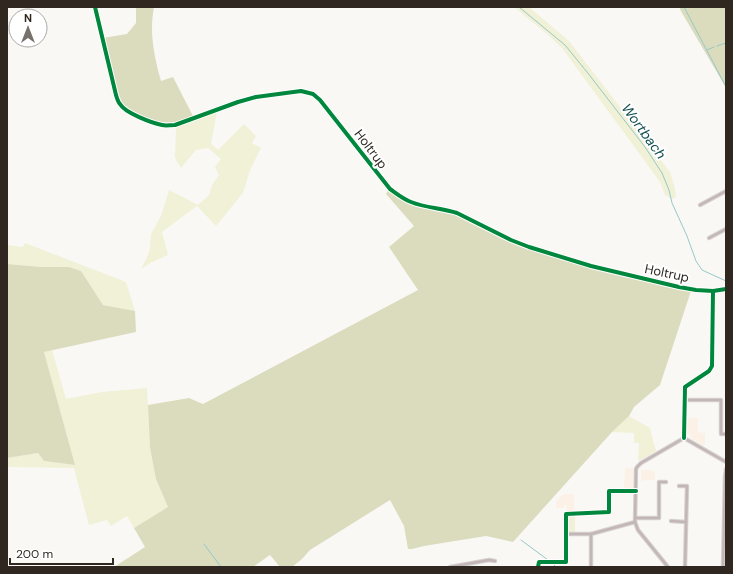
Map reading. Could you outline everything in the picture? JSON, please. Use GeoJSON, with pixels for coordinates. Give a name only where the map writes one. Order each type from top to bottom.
{"type":"FeatureCollection","features":[{"type":"Feature","properties":{"kind":"street","name":"Holtrup"},"geometry":{"type":"LineString","coordinates":[[95,7],[116,96],[120,104],[124,109],[155,124],[168,126],[175,125],[246,99],[296,91],[309,92],[324,103],[390,188],[400,197],[410,202],[420,206],[448,210],[457,213],[511,240],[591,266],[696,290],[713,291],[726,289]]}},
{"type":"Feature","properties":{"kind":"street"},"geometry":{"type":"LineString","coordinates":[[700,205],[726,191]]}},
{"type":"Feature","properties":{"kind":"street"},"geometry":{"type":"LineString","coordinates":[[709,238],[726,229]]}},
{"type":"Feature","properties":{"kind":"street"},"geometry":{"type":"LineString","coordinates":[[684,438],[686,386],[709,371],[712,366],[713,291]]}},
{"type":"Feature","properties":{"kind":"street"},"geometry":{"type":"LineString","coordinates":[[685,400],[721,400],[721,434],[726,434]]}},
{"type":"Feature","properties":{"kind":"street"},"geometry":{"type":"LineString","coordinates":[[684,438],[726,462]]}},
{"type":"Feature","properties":{"kind":"street"},"geometry":{"type":"LineString","coordinates":[[668,567],[638,530],[635,522],[636,469],[637,466],[684,438]]}},
{"type":"Feature","properties":{"kind":"street"},"geometry":{"type":"LineString","coordinates":[[723,567],[726,469]]}},
{"type":"Feature","properties":{"kind":"street"},"geometry":{"type":"LineString","coordinates":[[635,518],[659,518],[659,482],[666,482]]}},
{"type":"Feature","properties":{"kind":"street"},"geometry":{"type":"LineString","coordinates":[[679,486],[686,486],[685,567]]}},
{"type":"Feature","properties":{"kind":"street"},"geometry":{"type":"LineString","coordinates":[[538,567],[538,562],[566,562],[566,514],[609,512],[609,491],[636,491]]}},
{"type":"Feature","properties":{"kind":"street"},"geometry":{"type":"LineString","coordinates":[[671,521],[686,522]]}},
{"type":"Feature","properties":{"kind":"street"},"geometry":{"type":"LineString","coordinates":[[566,534],[591,534],[635,522]]}},
{"type":"Feature","properties":{"kind":"street"},"geometry":{"type":"LineString","coordinates":[[591,534],[591,567]]}},
{"type":"Feature","properties":{"kind":"street"},"geometry":{"type":"LineString","coordinates":[[450,567],[466,566],[489,560],[495,561]]}},
{"type":"Feature","properties":{"kind":"shaded area"},"geometry":{"type":"Polygon","coordinates":[[[688,418],[698,418],[698,432],[705,433],[705,445],[691,439],[690,434],[687,434],[688,418]]]}},
{"type":"Feature","properties":{"kind":"shaded area"},"geometry":{"type":"Polygon","coordinates":[[[625,468],[633,468],[633,486],[630,489],[624,489],[625,468]]]}},
{"type":"Feature","properties":{"kind":"shaded area"},"geometry":{"type":"Polygon","coordinates":[[[641,470],[652,470],[652,472],[655,473],[655,480],[641,481],[641,470]]]}},
{"type":"Feature","properties":{"kind":"shaded area"},"geometry":{"type":"Polygon","coordinates":[[[563,494],[574,494],[574,511],[567,511],[566,505],[564,505],[564,508],[556,508],[556,502],[563,494]]]}},
{"type":"Feature","properties":{"kind":"green space"},"geometry":{"type":"Polygon","coordinates":[[[136,7],[154,7],[152,35],[156,63],[161,81],[173,77],[193,116],[172,123],[155,121],[127,108],[122,104],[117,95],[103,38],[127,34],[136,23],[136,7]]]}},
{"type":"Feature","properties":{"kind":"green space"},"geometry":{"type":"Polygon","coordinates":[[[514,7],[529,7],[569,41],[670,172],[676,197],[672,199],[665,195],[660,182],[562,48],[514,7]]]}},
{"type":"Feature","properties":{"kind":"green space"},"geometry":{"type":"Polygon","coordinates":[[[679,7],[726,7],[726,86],[725,86],[679,7]]]}},
{"type":"Feature","properties":{"kind":"green space"},"geometry":{"type":"Polygon","coordinates":[[[217,111],[211,144],[218,150],[244,124],[256,136],[252,143],[261,148],[250,170],[243,193],[216,226],[197,206],[162,232],[168,255],[141,269],[150,248],[151,234],[161,216],[169,190],[198,205],[209,195],[212,185],[219,175],[215,167],[221,159],[208,148],[196,150],[181,168],[175,157],[176,129],[178,126],[217,111]]]}},
{"type":"Feature","properties":{"kind":"green space"},"geometry":{"type":"Polygon","coordinates":[[[389,189],[400,198],[413,205],[456,215],[510,242],[528,249],[590,268],[691,291],[660,385],[634,407],[629,416],[612,432],[513,542],[486,536],[408,549],[404,526],[390,500],[310,550],[292,567],[280,567],[270,555],[253,567],[114,567],[145,547],[134,528],[168,507],[156,479],[150,448],[148,405],[189,398],[203,404],[418,290],[389,247],[414,226],[386,194],[389,189]]]}},
{"type":"Feature","properties":{"kind":"green space"},"geometry":{"type":"Polygon","coordinates":[[[25,243],[126,282],[135,311],[103,305],[81,271],[69,267],[41,267],[7,264],[7,245],[23,247],[25,243]]]}},
{"type":"Feature","properties":{"kind":"green space"},"geometry":{"type":"Polygon","coordinates":[[[7,264],[41,267],[69,267],[81,271],[103,305],[135,311],[136,332],[44,352],[75,465],[44,461],[38,453],[7,458],[7,264]]]}},
{"type":"Feature","properties":{"kind":"green space"},"geometry":{"type":"Polygon","coordinates":[[[52,350],[66,399],[102,392],[147,388],[150,448],[156,479],[168,507],[134,528],[127,516],[111,526],[107,520],[89,525],[74,468],[7,467],[7,458],[38,453],[44,461],[75,465],[44,352],[52,350]]]}},
{"type":"Feature","properties":{"kind":"green space"},"geometry":{"type":"Polygon","coordinates":[[[629,416],[650,428],[656,451],[639,461],[639,443],[634,443],[634,433],[612,432],[629,416]]]}},
{"type":"Feature","properties":{"kind":"green space"},"geometry":{"type":"Polygon","coordinates":[[[568,515],[575,515],[575,532],[568,532],[568,515]]]}},
{"type":"Feature","properties":{"kind":"waterway","name":"Wortbach"},"geometry":{"type":"LineString","coordinates":[[519,7],[565,45],[645,147],[662,173],[669,190],[672,203],[687,236],[696,261],[702,270],[726,281]]}},
{"type":"Feature","properties":{"kind":"waterway"},"geometry":{"type":"LineString","coordinates":[[684,7],[725,85]]}},
{"type":"Feature","properties":{"kind":"waterway"},"geometry":{"type":"LineString","coordinates":[[717,46],[726,43]]}},
{"type":"Feature","properties":{"kind":"waterway"},"geometry":{"type":"LineString","coordinates":[[707,50],[714,47]]}},
{"type":"Feature","properties":{"kind":"waterway"},"geometry":{"type":"LineString","coordinates":[[521,540],[548,560]]}},
{"type":"Feature","properties":{"kind":"waterway"},"geometry":{"type":"LineString","coordinates":[[204,544],[221,567]]}},
{"type":"Feature","properties":{"kind":"waterway"},"geometry":{"type":"LineString","coordinates":[[553,564],[556,567]]}},
{"type":"Feature","properties":{"kind":"cycle path"},"geometry":{"type":"LineString","coordinates":[[95,7],[119,103],[127,111],[139,117],[162,125],[175,125],[256,97],[301,91],[313,94],[320,100],[390,189],[408,201],[422,206],[457,213],[511,240],[591,266],[696,290],[713,291],[726,289]]}},
{"type":"Feature","properties":{"kind":"cycle path"},"geometry":{"type":"LineString","coordinates":[[684,438],[685,387],[709,371],[712,366],[713,291]]}},
{"type":"Feature","properties":{"kind":"cycle path"},"geometry":{"type":"LineString","coordinates":[[538,567],[539,562],[566,562],[566,514],[609,512],[609,491],[636,491]]}}]}
